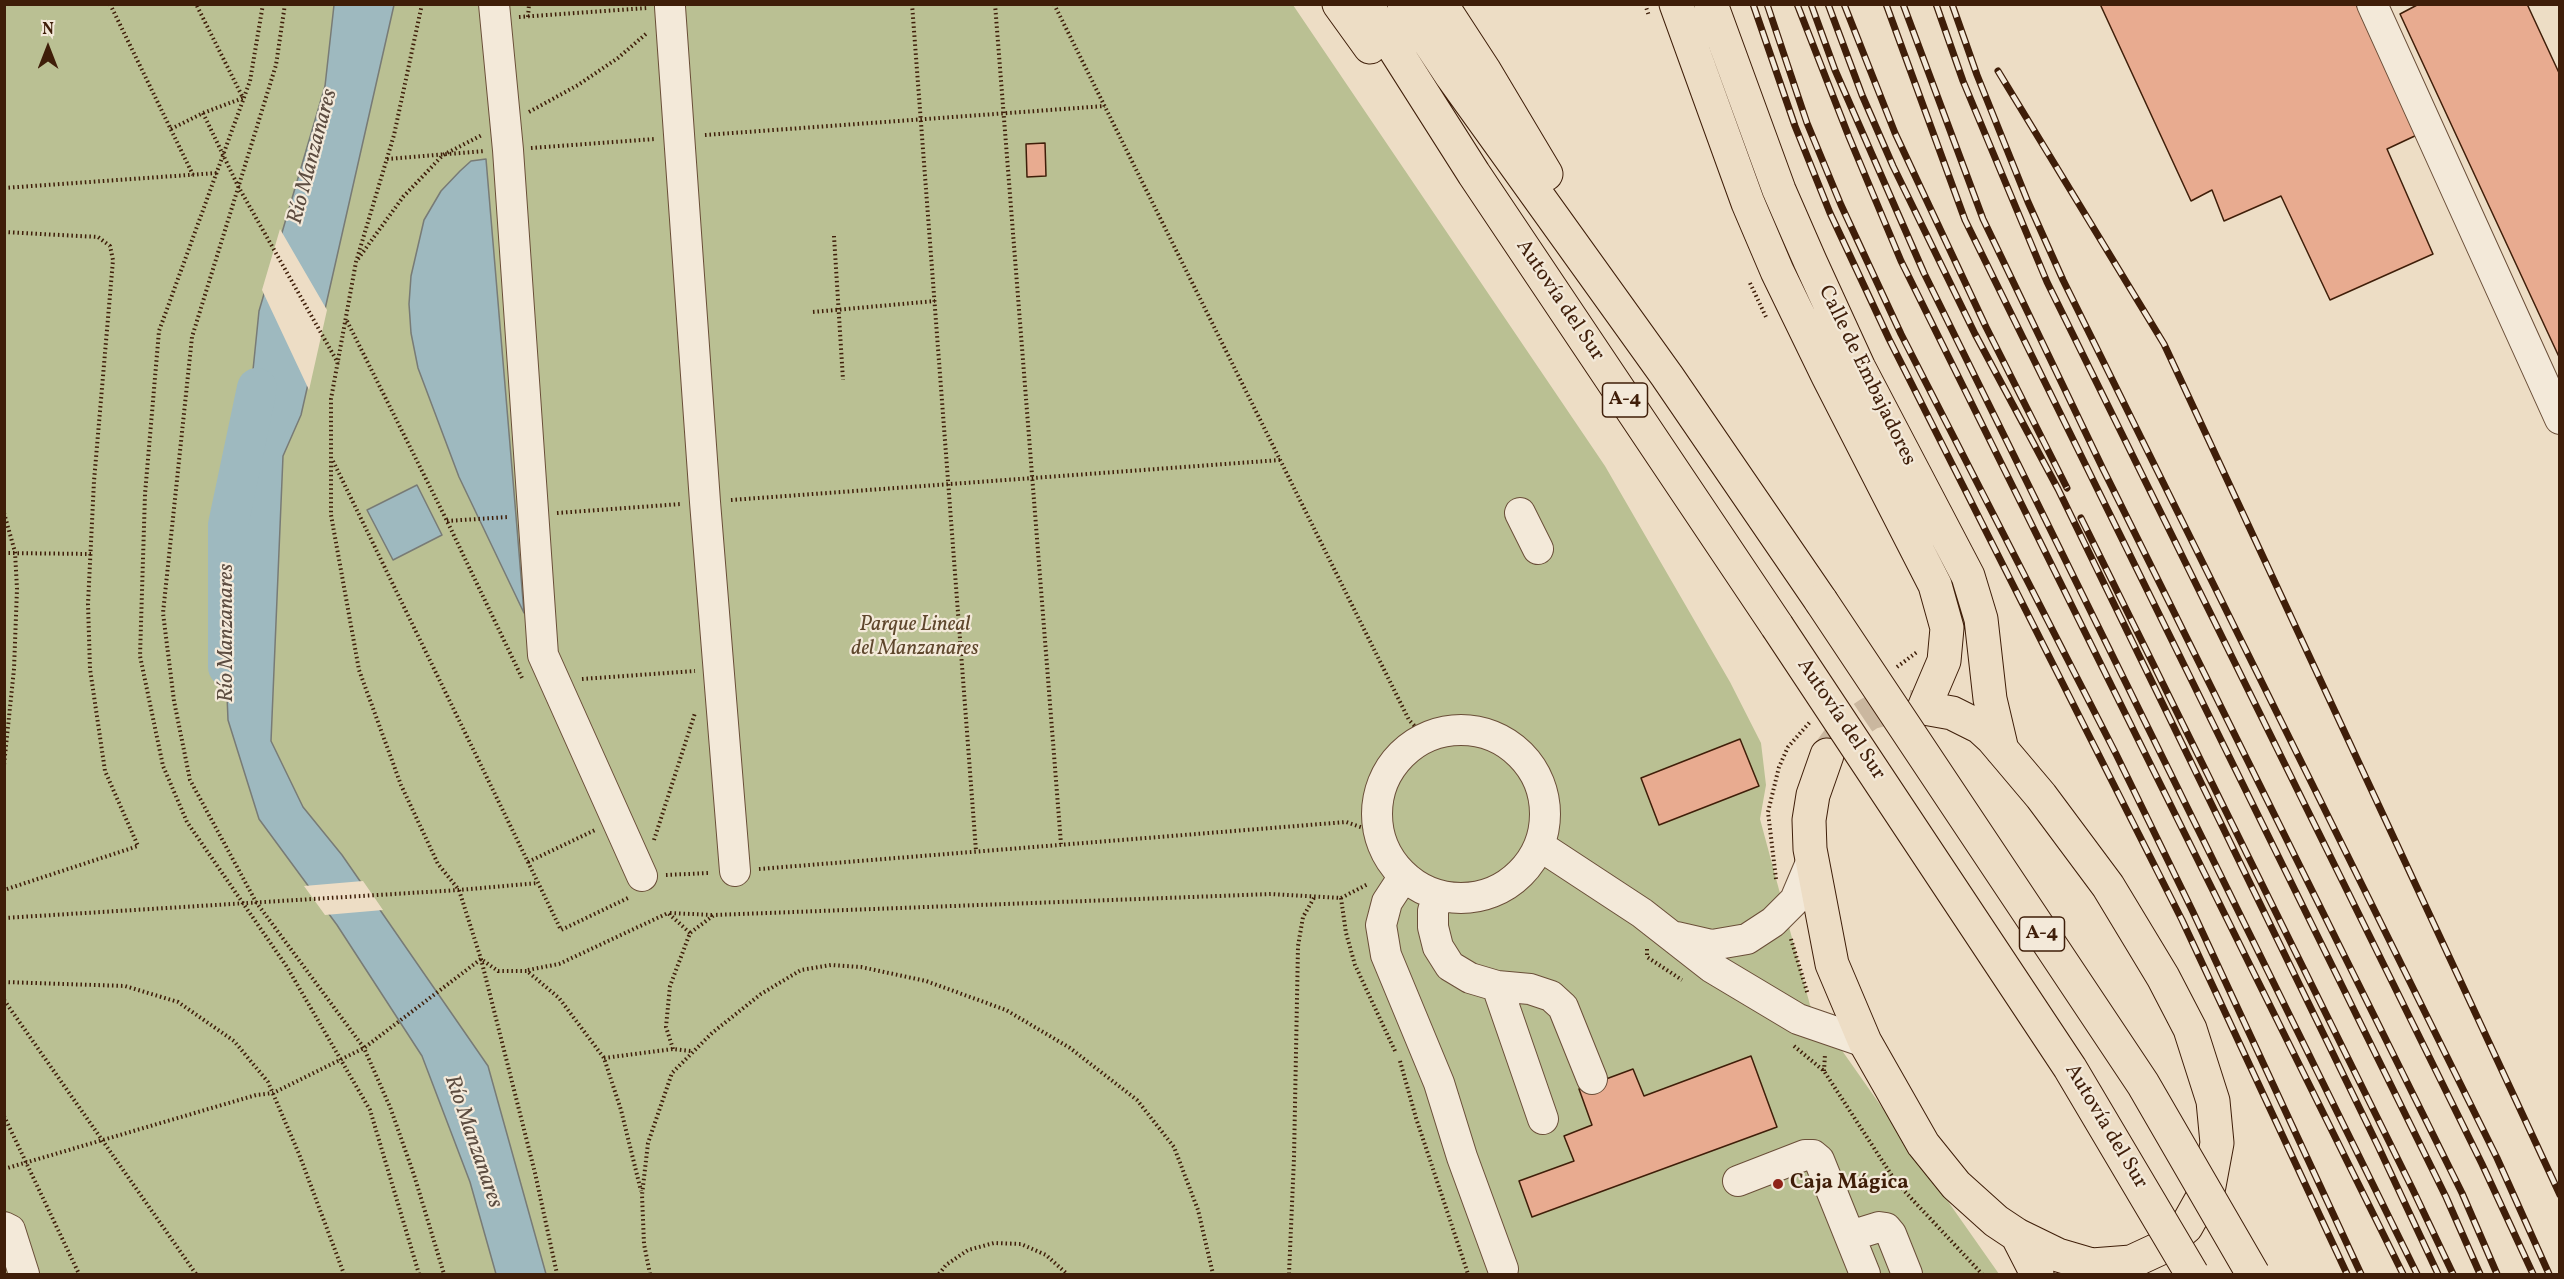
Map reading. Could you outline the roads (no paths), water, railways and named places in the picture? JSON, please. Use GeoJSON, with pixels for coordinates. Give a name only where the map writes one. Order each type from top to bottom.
{"type":"FeatureCollection","features":[{"type":"Feature","properties":{"kind":"main road"},"geometry":{"type":"LineString","coordinates":[[1339,4],[1386,70],[1474,174]]}},
{"type":"Feature","properties":{"kind":"main road"},"geometry":{"type":"LineString","coordinates":[[1366,4],[1474,174]]}},
{"type":"Feature","properties":{"kind":"main road"},"geometry":{"type":"LineString","coordinates":[[1404,4],[1451,75],[1666,376]]}},
{"type":"Feature","properties":{"kind":"main road"},"geometry":{"type":"LineString","coordinates":[[1441,4],[1484,70],[1666,376]]}},
{"type":"Feature","properties":{"kind":"main road","name":"Calle de Embajadores"},"geometry":{"type":"LineString","coordinates":[[1676,4],[1748,203],[1777,271],[1935,585],[1947,628],[1944,661],[1924,708],[1938,709],[1966,719],[1992,738],[2002,750]]}},
{"type":"Feature","properties":{"kind":"main road","name":"Calle de Embajadores"},"geometry":{"type":"LineString","coordinates":[[1711,4],[1779,190],[1810,261],[1859,368],[1968,576],[1981,619],[1990,699],[2002,750]]}},
{"type":"Feature","properties":{"kind":"main road","name":"Autovía del Sur"},"geometry":{"type":"LineString","coordinates":[[1474,174],[2070,1068],[2192,1275]]}},
{"type":"Feature","properties":{"kind":"main road","name":"A-4"},"geometry":{"type":"LineString","coordinates":[[1666,376],[1821,601],[2143,1084],[2253,1275]]}},
{"type":"Feature","properties":{"kind":"main road"},"geometry":{"type":"LineString","coordinates":[[2002,750],[2041,796],[2108,886],[2163,977],[2190,1029],[2213,1101],[2217,1143],[2209,1186],[2186,1227],[2168,1275]]}},
{"type":"Feature","properties":{"kind":"main road"},"geometry":{"type":"LineString","coordinates":[[1827,755],[1813,795],[1809,820],[1812,860],[1832,964],[1865,1042],[1908,1121],[1938,1165],[1975,1204],[2017,1235],[2058,1255],[2092,1265],[2131,1262],[2145,1257],[2173,1239],[2186,1227]]}},
{"type":"Feature","properties":{"kind":"main road"},"geometry":{"type":"LineString","coordinates":[[2017,1235],[2037,1275]]}},
{"type":"Feature","properties":{"kind":"street"},"geometry":{"type":"LineString","coordinates":[[2372,4],[2559,419]]}},
{"type":"Feature","properties":{"kind":"street"},"geometry":{"type":"LineString","coordinates":[[669,7],[677,137],[735,871]]}},
{"type":"Feature","properties":{"kind":"street"},"geometry":{"type":"LineString","coordinates":[[494,12],[508,150],[524,515],[543,655],[633,883]]}},
{"type":"Feature","properties":{"kind":"street"},"geometry":{"type":"LineString","coordinates":[[1520,513],[1538,549]]}},
{"type":"Feature","properties":{"kind":"street"},"geometry":{"type":"LineString","coordinates":[[1519,732],[1529,763],[1542,789],[1546,818],[1540,846],[1524,870],[1502,888],[1474,898],[1438,896],[1418,888],[1400,873],[1385,852],[1378,833],[1376,804],[1384,777],[1401,753],[1425,737],[1445,731],[1465,729],[1486,733],[1510,745],[1529,763]]}},
{"type":"Feature","properties":{"kind":"street"},"geometry":{"type":"LineString","coordinates":[[1540,846],[1642,912],[1711,967],[1798,1019],[1865,1042]]}},
{"type":"Feature","properties":{"kind":"street"},"geometry":{"type":"LineString","coordinates":[[1662,929],[1712,945],[1747,939],[1773,922],[1795,900],[1812,860]]}},
{"type":"Feature","properties":{"kind":"street"},"geometry":{"type":"LineString","coordinates":[[1400,873],[1387,902],[1380,926],[1386,956],[1439,1083],[1462,1157],[1503,1269]]}},
{"type":"Feature","properties":{"kind":"street"},"geometry":{"type":"LineString","coordinates":[[1438,896],[1432,911],[1433,927],[1438,946],[1450,966],[1470,978],[1497,986],[1530,989],[1551,996],[1563,1007],[1592,1079]]}},
{"type":"Feature","properties":{"kind":"street"},"geometry":{"type":"LineString","coordinates":[[1497,986],[1543,1119]]}},
{"type":"Feature","properties":{"kind":"street"},"geometry":{"type":"LineString","coordinates":[[1738,1181],[1805,1155],[1813,1155],[1819,1160],[1865,1275]]}},
{"type":"Feature","properties":{"kind":"street"},"geometry":{"type":"LineString","coordinates":[[4,1227],[10,1230],[24,1275]]}},
{"type":"Feature","properties":{"kind":"street"},"geometry":{"type":"LineString","coordinates":[[1850,1236],[1879,1227],[1886,1228],[1891,1234],[1907,1275]]}},
{"type":"Feature","properties":{"kind":"water"},"geometry":{"type":"Polygon","coordinates":[[[334,5],[394,5],[301,415],[283,456],[271,741],[303,807],[342,855],[488,1066],[546,1274],[496,1274],[470,1182],[422,1056],[337,925],[259,819],[228,720],[225,645],[259,311],[325,86],[334,5]]]}},
{"type":"Feature","properties":{"kind":"water"},"geometry":{"type":"Polygon","coordinates":[[[486,159],[524,613],[459,477],[418,368],[411,333],[409,304],[411,276],[424,220],[441,191],[460,171],[471,161],[486,159]]]}},
{"type":"Feature","properties":{"kind":"water"},"geometry":{"type":"Polygon","coordinates":[[[417,485],[442,535],[393,560],[367,510],[417,485]]]}},
{"type":"Feature","properties":{"kind":"waterway","name":"Río Manzanares"},"geometry":{"type":"LineString","coordinates":[[228,667],[228,525],[257,388]]}},
{"type":"Feature","properties":{"kind":"tunnel"},"geometry":{"type":"LineString","coordinates":[[1829,752],[1845,730],[1870,713],[1896,706],[1919,707]]}},
{"type":"Feature","properties":{"kind":"railway"},"geometry":{"type":"LineString","coordinates":[[1753,4],[1795,126],[1830,213],[1889,339],[2182,920],[2347,1274]]}},
{"type":"Feature","properties":{"kind":"railway"},"geometry":{"type":"LineString","coordinates":[[1767,4],[1807,123],[1841,205],[1901,334],[2116,754],[2193,912],[2361,1274]]}},
{"type":"Feature","properties":{"kind":"railway"},"geometry":{"type":"LineString","coordinates":[[1797,4],[1901,261],[2403,1274]]}},
{"type":"Feature","properties":{"kind":"railway"},"geometry":{"type":"LineString","coordinates":[[1811,4],[1835,70],[1924,273],[2417,1274]]}},
{"type":"Feature","properties":{"kind":"railway"},"geometry":{"type":"LineString","coordinates":[[1828,4],[1862,95],[1893,166],[1975,334],[2058,489],[2438,1274]]}},
{"type":"Feature","properties":{"kind":"railway"},"geometry":{"type":"LineString","coordinates":[[1844,4],[1895,133],[1986,327],[2067,488]]}},
{"type":"Feature","properties":{"kind":"railway"},"geometry":{"type":"LineString","coordinates":[[1886,4],[1965,220],[2446,1197],[2480,1274]]}},
{"type":"Feature","properties":{"kind":"railway"},"geometry":{"type":"LineString","coordinates":[[1903,4],[1983,219],[2103,469],[2462,1193],[2497,1274]]}},
{"type":"Feature","properties":{"kind":"railway"},"geometry":{"type":"LineString","coordinates":[[1936,4],[1963,81],[2047,282],[2482,1164],[2533,1274]]}},
{"type":"Feature","properties":{"kind":"railway"},"geometry":{"type":"LineString","coordinates":[[1952,4],[1977,75],[2028,202],[2063,280],[2497,1158],[2549,1274]]}},
{"type":"Feature","properties":{"kind":"railway"},"geometry":{"type":"LineString","coordinates":[[1998,71],[2164,344],[2560,1195]]}},
{"type":"Feature","properties":{"kind":"railway"},"geometry":{"type":"LineString","coordinates":[[2081,518],[2453,1274]]}},
{"type":"Feature","properties":{"kind":"place","name":"Caja Mágica"},"geometry":{"type":"Point","coordinates":[1778,1184]}},
{"type":"Feature","properties":{"kind":"park label","name":"Parque Lineal del Manzanares"},"geometry":{"type":"Point","coordinates":[915,638]}}]}
